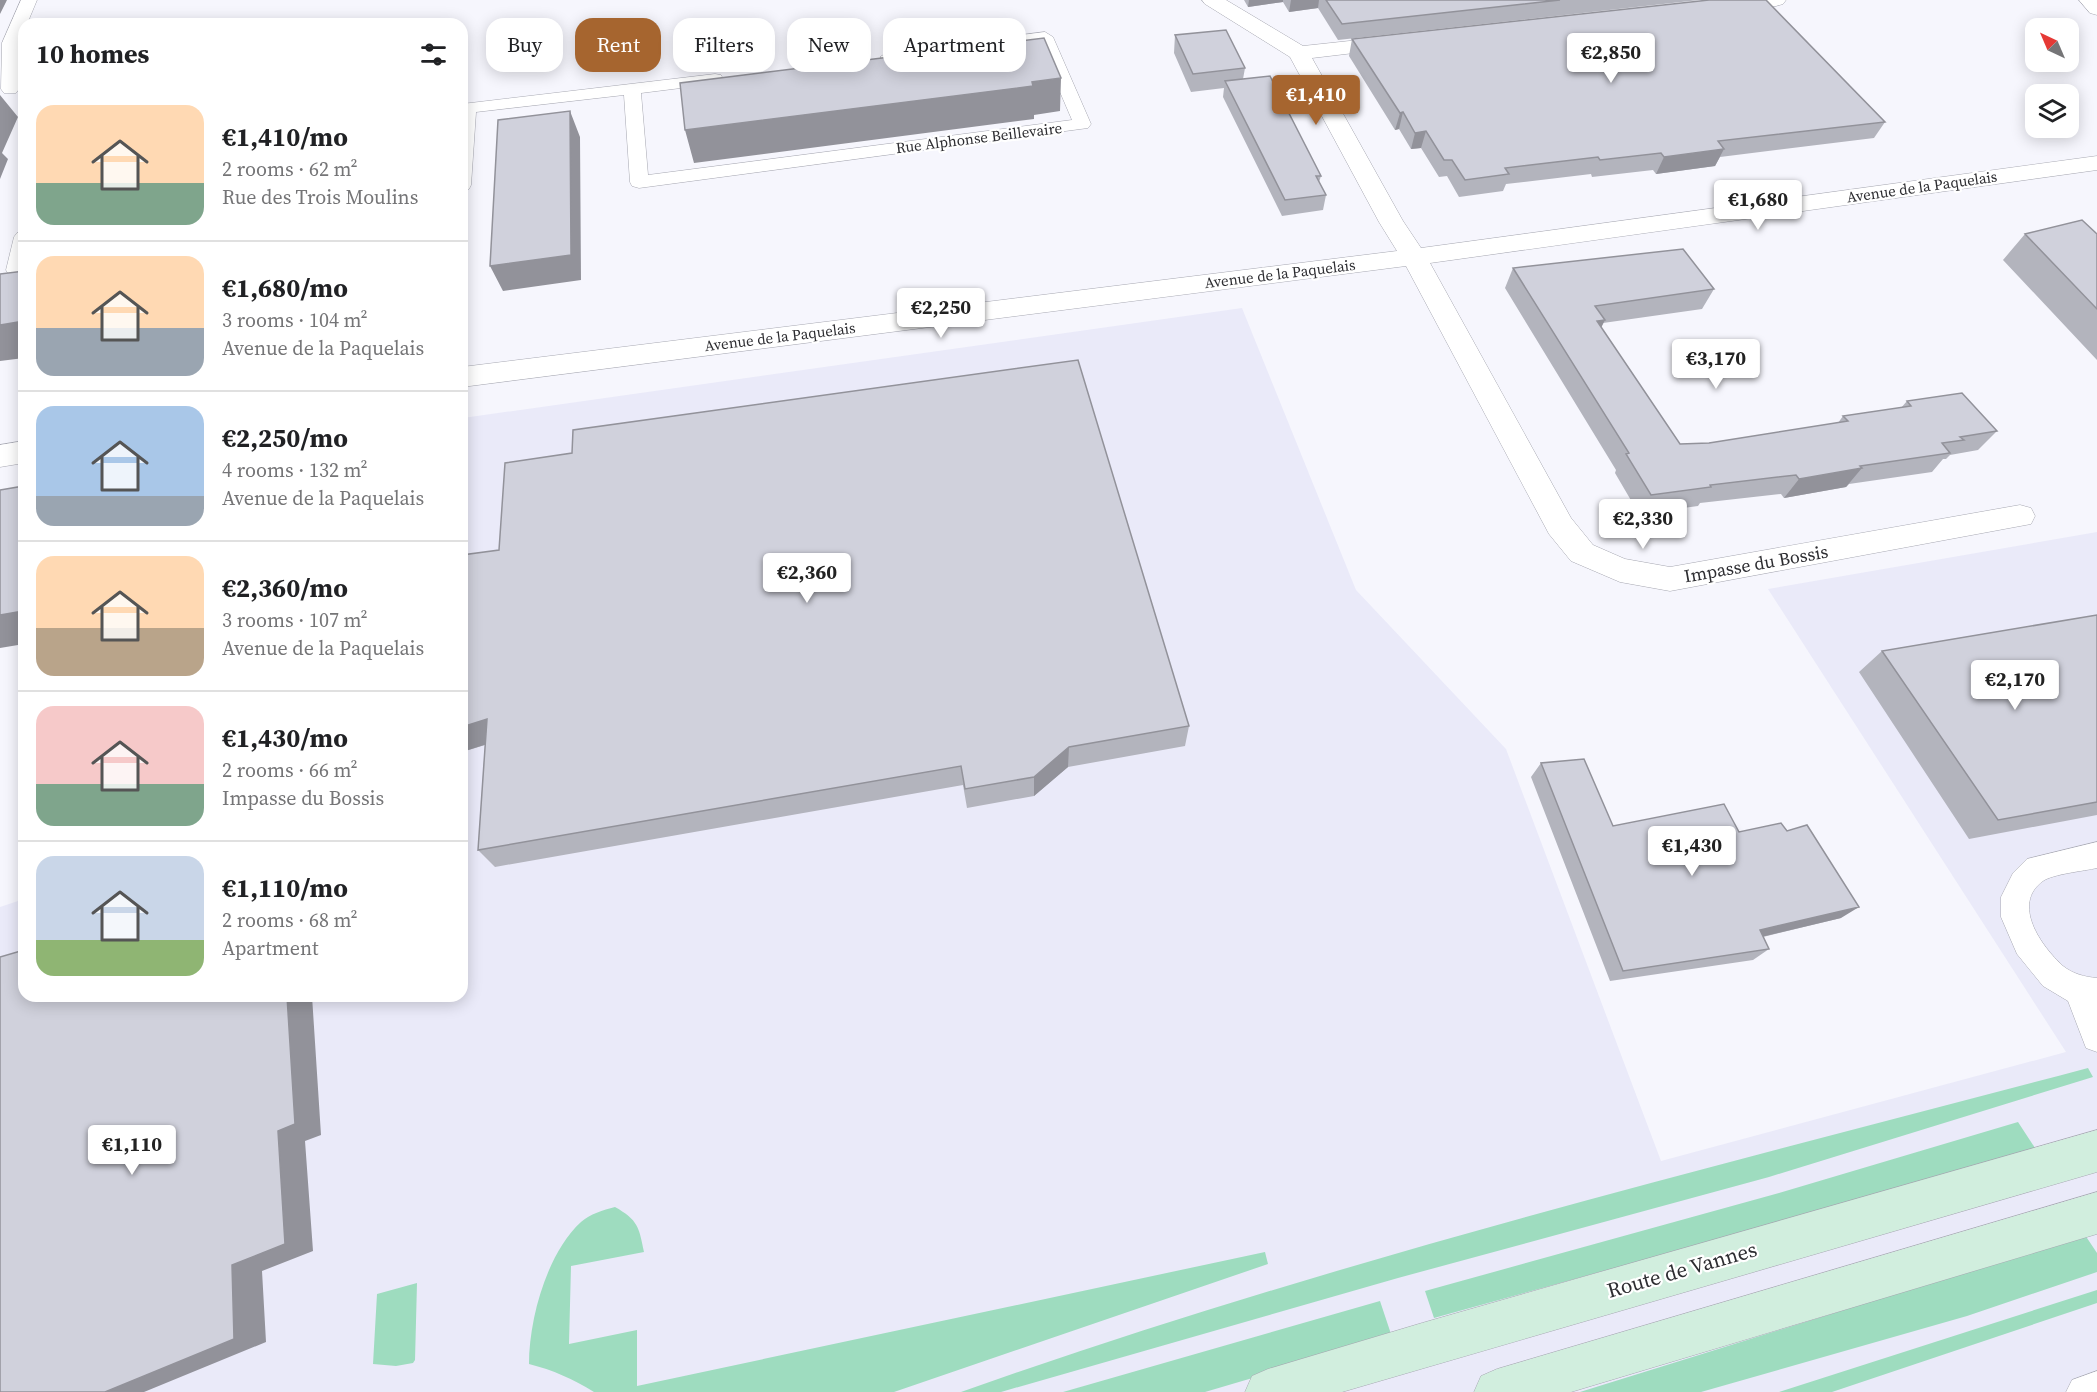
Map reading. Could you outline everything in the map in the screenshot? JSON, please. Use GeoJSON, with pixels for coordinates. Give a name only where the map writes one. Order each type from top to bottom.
{"type":"FeatureCollection","features":[{"type":"Feature","properties":{"kind":"main road","name":"Route de Vannes"},"geometry":{"type":"LineString","coordinates":[[1268,1392],[1422,1345],[2097,1151]]}},
{"type":"Feature","properties":{"kind":"main road"},"geometry":{"type":"LineString","coordinates":[[1497,1392],[2097,1213]]}},
{"type":"Feature","properties":{"kind":"street"},"geometry":{"type":"LineString","coordinates":[[1212,0],[1299,52],[1417,40]]}},
{"type":"Feature","properties":{"kind":"street"},"geometry":{"type":"LineString","coordinates":[[1698,9],[1776,0]]}},
{"type":"Feature","properties":{"kind":"street"},"geometry":{"type":"LineString","coordinates":[[2089,0],[2097,9]]}},
{"type":"Feature","properties":{"kind":"street","name":"Impasse du Bossis"},"geometry":{"type":"LineString","coordinates":[[1299,52],[1390,222],[1414,257],[1560,526],[1582,553],[1620,570],[1670,579],[2020,516]]}},
{"type":"Feature","properties":{"kind":"street","name":"Avenue de la Paquelais"},"geometry":{"type":"LineString","coordinates":[[468,376],[1414,257],[2097,163]]}},
{"type":"Feature","properties":{"kind":"street"},"geometry":{"type":"LineString","coordinates":[[0,456],[18,453]]}},
{"type":"Feature","properties":{"kind":"lane"},"geometry":{"type":"LineString","coordinates":[[21,18],[29,0]]}},
{"type":"Feature","properties":{"kind":"lane"},"geometry":{"type":"LineString","coordinates":[[10,89],[10,43],[18,25]]}},
{"type":"Feature","properties":{"kind":"lane","name":"Rue Alphonse Beillevaire"},"geometry":{"type":"LineString","coordinates":[[632,90],[639,182],[1082,124],[1045,37],[871,60]]}},
{"type":"Feature","properties":{"kind":"lane"},"geometry":{"type":"LineString","coordinates":[[468,108],[726,78]]}},
{"type":"Feature","properties":{"kind":"lane"},"geometry":{"type":"LineString","coordinates":[[18,254],[16,270],[18,272]]}},
{"type":"Feature","properties":{"kind":"lane"},"geometry":{"type":"LineString","coordinates":[[2097,855],[2037,868],[2023,882],[2015,897],[2015,916],[2027,944],[2054,976],[2088,992],[2097,1037]]}},
{"type":"Feature","properties":{"kind":"lane"},"geometry":{"type":"LineString","coordinates":[[2084,1392],[2097,1389]]}},
{"type":"Feature","properties":{"kind":"shaded area"},"geometry":{"type":"Polygon","coordinates":[[[1242,308],[1356,590],[1506,749],[1661,1161],[2066,1052],[1768,589],[2097,532],[2097,1392],[0,1392],[0,907],[18,901],[18,1002],[468,1002],[468,417],[1242,308]]]}},
{"type":"Feature","properties":{"kind":"green space"},"geometry":{"type":"Polygon","coordinates":[[[2088,1068],[2093,1077],[1769,1177],[1398,1278],[1001,1392],[961,1392],[1240,1300],[1380,1258],[1521,1218],[2088,1068]]]}},
{"type":"Feature","properties":{"kind":"green space"},"geometry":{"type":"Polygon","coordinates":[[[2018,1122],[2037,1151],[1434,1318],[1425,1291],[1779,1193],[2018,1122]]]}},
{"type":"Feature","properties":{"kind":"green space"},"geometry":{"type":"Polygon","coordinates":[[[615,1207],[633,1220],[641,1236],[644,1252],[571,1266],[569,1344],[637,1330],[637,1386],[1265,1252],[1268,1264],[894,1392],[594,1392],[563,1375],[529,1364],[532,1327],[542,1288],[569,1235],[585,1219],[615,1207]]]}},
{"type":"Feature","properties":{"kind":"green space"},"geometry":{"type":"Polygon","coordinates":[[[2085,1235],[2097,1253],[2097,1272],[1967,1316],[1701,1392],[1580,1392],[2085,1235]]]}},
{"type":"Feature","properties":{"kind":"green space"},"geometry":{"type":"Polygon","coordinates":[[[417,1283],[415,1360],[413,1363],[396,1366],[373,1364],[377,1294],[417,1283]]]}},
{"type":"Feature","properties":{"kind":"green space"},"geometry":{"type":"Polygon","coordinates":[[[2097,1290],[2097,1303],[1832,1392],[1779,1392],[2097,1290]]]}},
{"type":"Feature","properties":{"kind":"green space"},"geometry":{"type":"Polygon","coordinates":[[[1380,1301],[1392,1337],[1205,1392],[1063,1392],[1380,1301]]]}},
{"type":"Feature","properties":{"kind":"building"},"geometry":{"type":"Polygon","coordinates":[[[1326,0],[1560,0],[1342,24],[1326,0]]]}},
{"type":"Feature","properties":{"kind":"building"},"geometry":{"type":"Polygon","coordinates":[[[1709,0],[1766,0],[1885,122],[1718,141],[1724,149],[1664,157],[1661,153],[1600,160],[1598,157],[1505,168],[1509,174],[1465,180],[1452,160],[1444,160],[1426,131],[1415,133],[1352,39],[1709,0]]]}},
{"type":"Feature","properties":{"kind":"building"},"geometry":{"type":"Polygon","coordinates":[[[1226,30],[1245,68],[1193,74],[1175,35],[1226,30]]]}},
{"type":"Feature","properties":{"kind":"building"},"geometry":{"type":"Polygon","coordinates":[[[1044,38],[1061,78],[1032,82],[1033,86],[685,130],[680,83],[787,70],[787,72],[871,72],[871,59],[883,58],[883,72],[1026,72],[1026,40],[1044,38]]]}},
{"type":"Feature","properties":{"kind":"building"},"geometry":{"type":"Polygon","coordinates":[[[1270,76],[1321,176],[1316,176],[1326,195],[1285,200],[1225,81],[1270,76]]]}},
{"type":"Feature","properties":{"kind":"building"},"geometry":{"type":"Polygon","coordinates":[[[570,111],[571,255],[490,266],[498,120],[570,111]]]}},
{"type":"Feature","properties":{"kind":"building"},"geometry":{"type":"Polygon","coordinates":[[[2082,220],[2097,234],[2097,309],[2025,234],[2082,220]]]}},
{"type":"Feature","properties":{"kind":"building"},"geometry":{"type":"Polygon","coordinates":[[[1683,249],[1714,289],[1595,306],[1605,320],[1597,321],[1680,444],[1709,443],[1848,421],[1843,416],[1911,406],[1907,401],[1962,393],[1997,431],[1960,437],[1964,440],[1942,443],[1950,453],[1860,466],[1862,468],[1799,479],[1796,475],[1710,485],[1711,487],[1651,495],[1626,454],[1629,453],[1513,268],[1683,249]]]}},
{"type":"Feature","properties":{"kind":"building"},"geometry":{"type":"Polygon","coordinates":[[[18,272],[18,322],[0,325],[0,274],[18,272]]]}},
{"type":"Feature","properties":{"kind":"building"},"geometry":{"type":"Polygon","coordinates":[[[1078,360],[1189,726],[1069,747],[1034,777],[965,789],[961,766],[478,850],[487,719],[468,725],[468,554],[499,550],[505,463],[572,453],[573,430],[1078,360]]]}},
{"type":"Feature","properties":{"kind":"building"},"geometry":{"type":"Polygon","coordinates":[[[18,487],[18,612],[0,615],[0,490],[18,487]]]}},
{"type":"Feature","properties":{"kind":"building"},"geometry":{"type":"Polygon","coordinates":[[[2097,615],[2097,802],[1998,820],[1882,651],[2097,615]]]}},
{"type":"Feature","properties":{"kind":"building"},"geometry":{"type":"Polygon","coordinates":[[[1584,759],[1613,826],[1724,804],[1739,832],[1781,823],[1787,831],[1807,825],[1859,907],[1760,930],[1769,949],[1623,971],[1541,763],[1584,759]]]}},
{"type":"Feature","properties":{"kind":"building"},"geometry":{"type":"Polygon","coordinates":[[[18,952],[18,1002],[287,1002],[295,1124],[278,1131],[285,1244],[232,1265],[234,1339],[105,1392],[0,1392],[0,957],[18,952]]]}}]}
